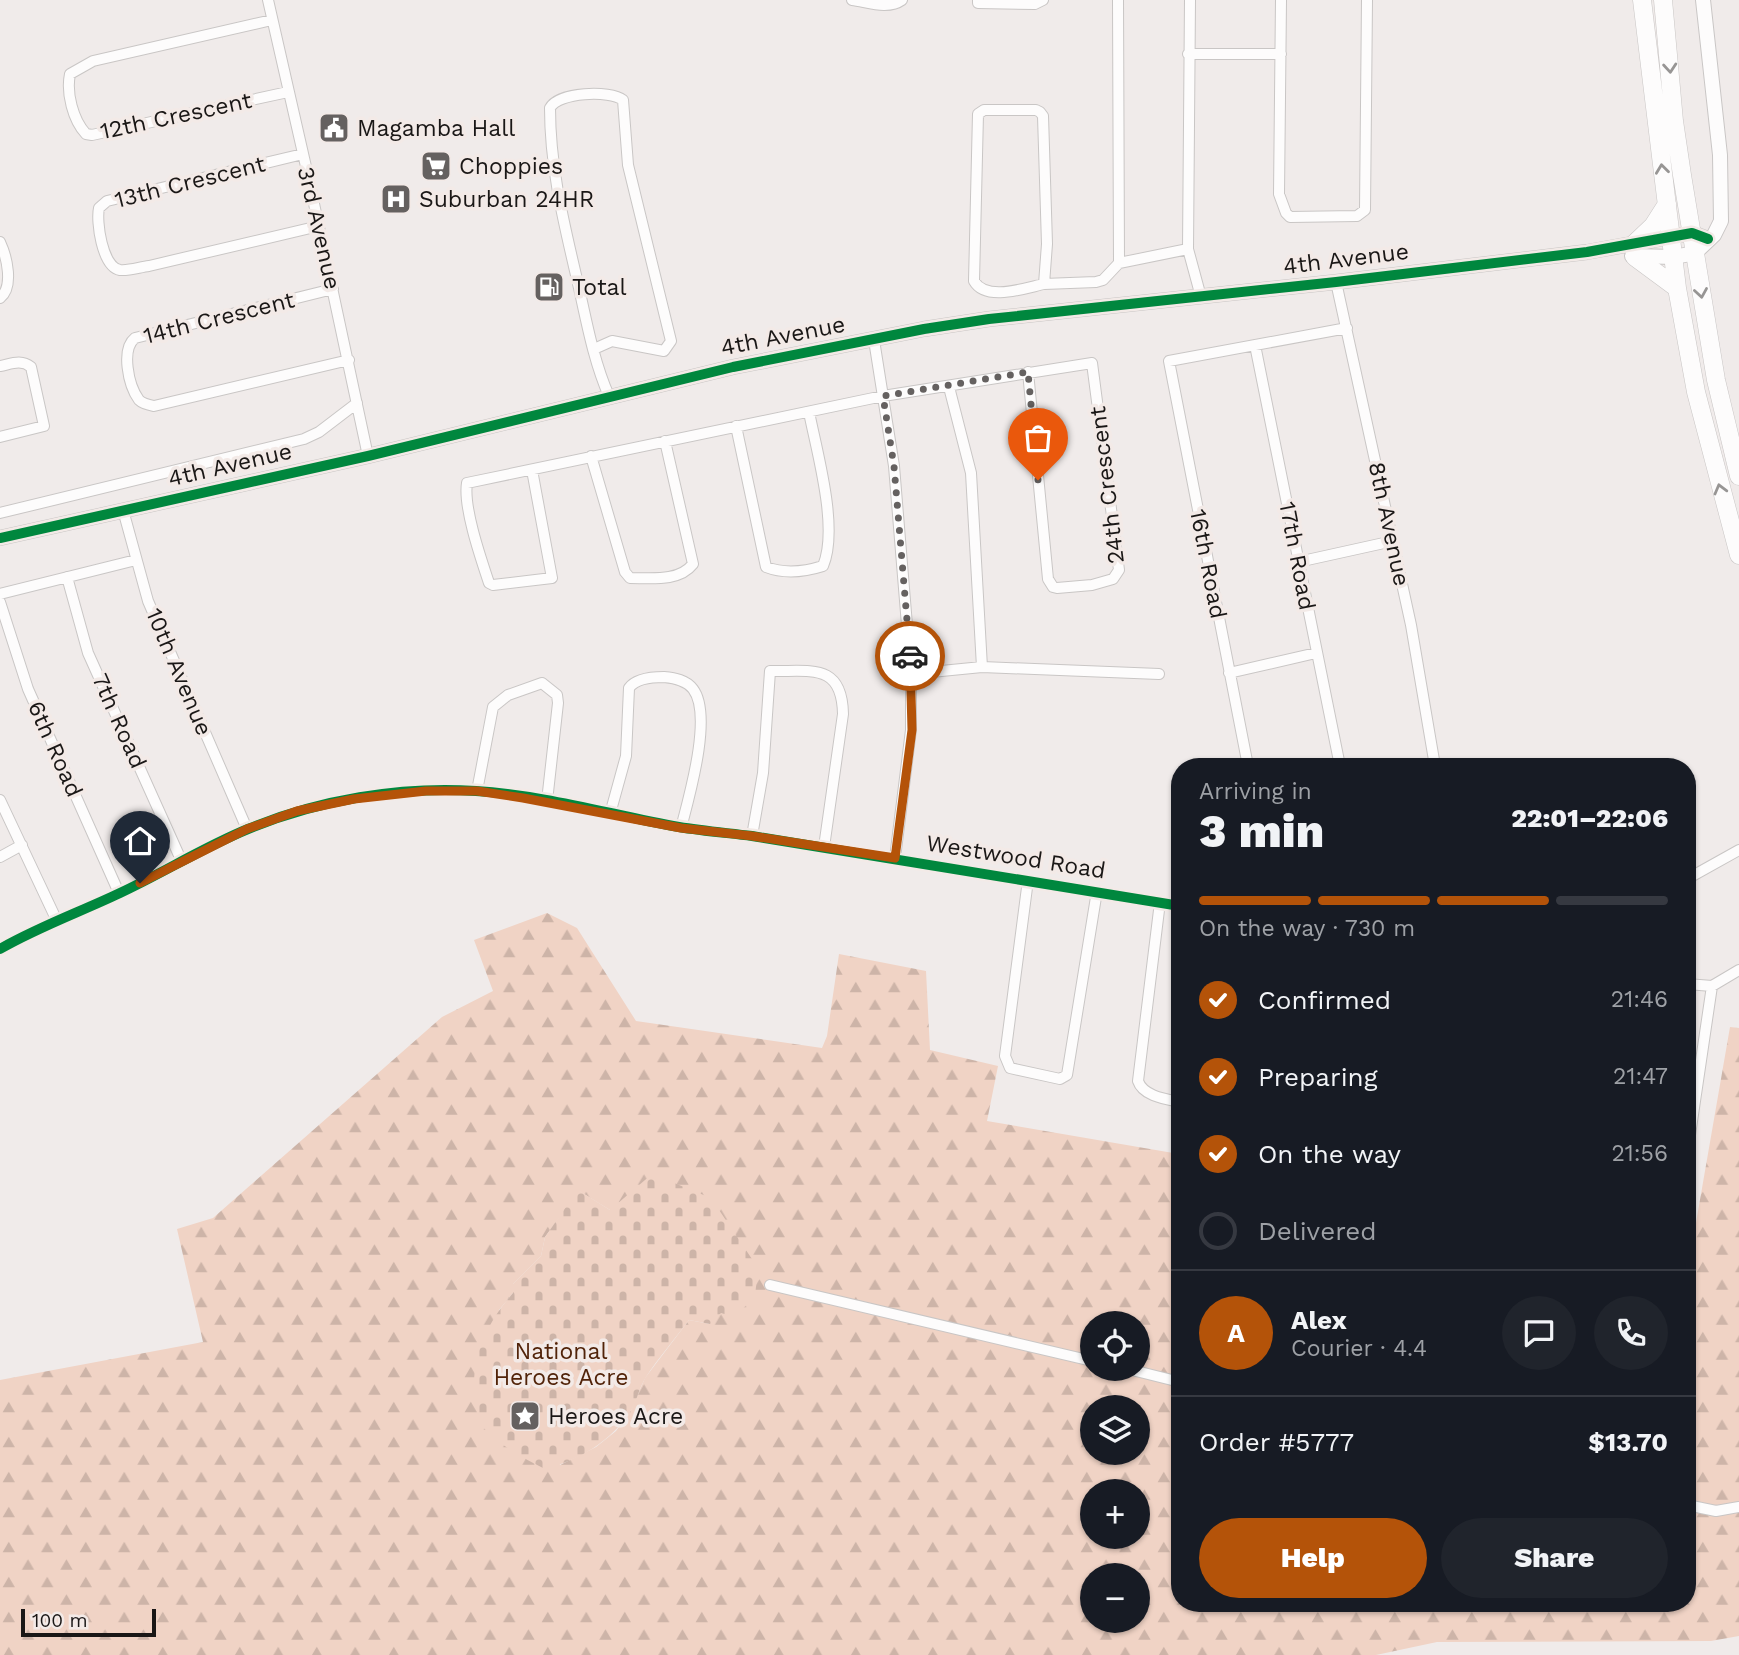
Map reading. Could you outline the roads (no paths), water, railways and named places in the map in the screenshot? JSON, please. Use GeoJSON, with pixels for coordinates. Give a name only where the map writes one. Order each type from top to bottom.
{"type":"FeatureCollection","features":[{"type":"Feature","properties":{"kind":"highway"},"geometry":{"type":"LineString","coordinates":[[1642,0],[1677,288],[1696,392],[1739,555]]}},
{"type":"Feature","properties":{"kind":"highway"},"geometry":{"type":"LineString","coordinates":[[1663,0],[1675,121],[1700,236],[1695,253],[1716,380],[1739,476]]}},
{"type":"Feature","properties":{"kind":"highway"},"geometry":{"type":"LineString","coordinates":[[1667,204],[1634,251],[1677,288]]}},
{"type":"Feature","properties":{"kind":"street","name":"3rd Avenue"},"geometry":{"type":"LineString","coordinates":[[268,0],[368,456]]}},
{"type":"Feature","properties":{"kind":"street"},"geometry":{"type":"LineString","coordinates":[[852,0],[885,5],[895,5],[902,0]]}},
{"type":"Feature","properties":{"kind":"street"},"geometry":{"type":"LineString","coordinates":[[978,0],[978,3],[1035,4],[1043,0]]}},
{"type":"Feature","properties":{"kind":"street"},"geometry":{"type":"LineString","coordinates":[[1118,0],[1119,262]]}},
{"type":"Feature","properties":{"kind":"street"},"geometry":{"type":"LineString","coordinates":[[1190,0],[1188,249],[1200,297]]}},
{"type":"Feature","properties":{"kind":"street"},"geometry":{"type":"LineString","coordinates":[[1281,0],[1279,194],[1290,217],[1360,215],[1366,206],[1367,0]]}},
{"type":"Feature","properties":{"kind":"street"},"geometry":{"type":"LineString","coordinates":[[1634,251],[1671,236],[1700,236],[1717,231],[1722,215],[1720,155],[1703,0]]}},
{"type":"Feature","properties":{"kind":"street","name":"12th Crescent"},"geometry":{"type":"LineString","coordinates":[[272,20],[93,61],[70,74],[76,121],[86,134],[92,135],[288,92]]}},
{"type":"Feature","properties":{"kind":"street"},"geometry":{"type":"LineString","coordinates":[[1188,54],[1281,54]]}},
{"type":"Feature","properties":{"kind":"street"},"geometry":{"type":"LineString","coordinates":[[594,349],[612,341],[663,351],[671,341],[628,165],[623,100],[613,96],[564,97],[550,108],[550,146],[558,197],[594,349],[608,396]]}},
{"type":"Feature","properties":{"kind":"street"},"geometry":{"type":"LineString","coordinates":[[1044,284],[1047,244],[1043,116],[1036,110],[984,110],[978,114],[974,281],[978,288],[1005,292],[1044,284],[1096,282],[1103,280],[1119,262],[1188,249]]}},
{"type":"Feature","properties":{"kind":"street","name":"13th Crescent"},"geometry":{"type":"LineString","coordinates":[[303,154],[107,201],[99,208],[97,219],[100,234],[111,263],[115,268],[125,270],[319,226]]}},
{"type":"Feature","properties":{"kind":"street"},"geometry":{"type":"LineString","coordinates":[[0,242],[8,278],[8,287],[0,298]]}},
{"type":"Feature","properties":{"kind":"street"},"geometry":{"type":"LineString","coordinates":[[1634,251],[1674,257],[1695,253]]}},
{"type":"Feature","properties":{"kind":"street","name":"4th Avenue"},"geometry":{"type":"LineString","coordinates":[[0,538],[368,456],[733,367],[989,319],[1587,252],[1634,251]]}},
{"type":"Feature","properties":{"kind":"street","name":"8th Avenue"},"geometry":{"type":"LineString","coordinates":[[1336,282],[1411,625],[1434,758]]}},
{"type":"Feature","properties":{"kind":"street","name":"14th Crescent"},"geometry":{"type":"LineString","coordinates":[[333,289],[135,338],[129,343],[127,351],[131,375],[139,400],[154,406],[349,360]]}},
{"type":"Feature","properties":{"kind":"street"},"geometry":{"type":"LineString","coordinates":[[1255,345],[1347,328]]}},
{"type":"Feature","properties":{"kind":"street"},"geometry":{"type":"LineString","coordinates":[[874,340],[894,466],[911,674],[912,730],[895,858]]}},
{"type":"Feature","properties":{"kind":"street","name":"16th Road"},"geometry":{"type":"LineString","coordinates":[[1246,758],[1169,361],[1255,345]]}},
{"type":"Feature","properties":{"kind":"street","name":"17th Road"},"geometry":{"type":"LineString","coordinates":[[1255,345],[1338,758]]}},
{"type":"Feature","properties":{"kind":"street"},"geometry":{"type":"LineString","coordinates":[[0,366],[25,362],[30,367],[44,426],[0,437]]}},
{"type":"Feature","properties":{"kind":"street","name":"24th Crescent"},"geometry":{"type":"LineString","coordinates":[[1092,363],[1119,570],[1113,579],[1092,585],[1057,588],[1052,587],[1047,576],[1028,372],[1092,363]]}},
{"type":"Feature","properties":{"kind":"street"},"geometry":{"type":"LineString","coordinates":[[533,470],[552,578],[508,584],[489,583],[467,500],[467,483],[883,396],[1028,372]]}},
{"type":"Feature","properties":{"kind":"street"},"geometry":{"type":"LineString","coordinates":[[949,387],[971,473],[982,667]]}},
{"type":"Feature","properties":{"kind":"street"},"geometry":{"type":"LineString","coordinates":[[0,513],[304,439],[319,432],[357,403]]}},
{"type":"Feature","properties":{"kind":"street"},"geometry":{"type":"LineString","coordinates":[[736,426],[766,567],[787,572],[812,569],[823,566],[829,549],[828,515],[809,412]]}},
{"type":"Feature","properties":{"kind":"street"},"geometry":{"type":"LineString","coordinates":[[591,456],[625,572],[630,578],[677,576],[687,572],[693,564],[665,441]]}},
{"type":"Feature","properties":{"kind":"street","name":"10th Avenue"},"geometry":{"type":"LineString","coordinates":[[123,510],[148,601],[247,829]]}},
{"type":"Feature","properties":{"kind":"street"},"geometry":{"type":"LineString","coordinates":[[1298,562],[1393,541]]}},
{"type":"Feature","properties":{"kind":"street"},"geometry":{"type":"LineString","coordinates":[[0,594],[136,560]]}},
{"type":"Feature","properties":{"kind":"street","name":"7th Road"},"geometry":{"type":"LineString","coordinates":[[67,576],[88,653],[182,862]]}},
{"type":"Feature","properties":{"kind":"street","name":"6th Road"},"geometry":{"type":"LineString","coordinates":[[0,602],[28,689],[119,893]]}},
{"type":"Feature","properties":{"kind":"street"},"geometry":{"type":"LineString","coordinates":[[1229,673],[1316,653]]}},
{"type":"Feature","properties":{"kind":"street"},"geometry":{"type":"LineString","coordinates":[[911,674],[982,667],[1159,674]]}},
{"type":"Feature","properties":{"kind":"street"},"geometry":{"type":"LineString","coordinates":[[752,836],[763,773],[770,671],[824,672],[834,678],[843,698],[824,847]]}},
{"type":"Feature","properties":{"kind":"street"},"geometry":{"type":"LineString","coordinates":[[610,814],[626,756],[629,688],[633,683],[648,678],[684,680],[694,690],[700,704],[701,729],[698,756],[681,828]]}},
{"type":"Feature","properties":{"kind":"street"},"geometry":{"type":"LineString","coordinates":[[477,791],[493,707],[509,695],[542,683],[557,695],[558,703],[547,801]]}},
{"type":"Feature","properties":{"kind":"street","name":"Westwood Road"},"geometry":{"type":"LineString","coordinates":[[0,949],[247,829],[297,811],[405,792],[477,791],[547,801],[681,828],[895,858],[1171,904]]}},
{"type":"Feature","properties":{"kind":"street"},"geometry":{"type":"LineString","coordinates":[[0,800],[57,921]]}},
{"type":"Feature","properties":{"kind":"street"},"geometry":{"type":"LineString","coordinates":[[0,857],[22,845]]}},
{"type":"Feature","properties":{"kind":"street"},"geometry":{"type":"LineString","coordinates":[[1696,874],[1739,850]]}},
{"type":"Feature","properties":{"kind":"street"},"geometry":{"type":"LineString","coordinates":[[1028,880],[1005,1056],[1010,1068],[1060,1079],[1067,1075],[1097,891]]}},
{"type":"Feature","properties":{"kind":"street"},"geometry":{"type":"LineString","coordinates":[[1160,902],[1138,1082],[1140,1088],[1148,1093],[1171,1099]]}},
{"type":"Feature","properties":{"kind":"street"},"geometry":{"type":"LineString","coordinates":[[1696,985],[1712,986],[1739,970]]}},
{"type":"Feature","properties":{"kind":"street"},"geometry":{"type":"LineString","coordinates":[[1696,1094],[1712,986]]}},
{"type":"Feature","properties":{"kind":"street"},"geometry":{"type":"LineString","coordinates":[[769,1284],[1080,1358]]}},
{"type":"Feature","properties":{"kind":"street"},"geometry":{"type":"LineString","coordinates":[[1150,1374],[1171,1379]]}},
{"type":"Feature","properties":{"kind":"street"},"geometry":{"type":"LineString","coordinates":[[1696,1508],[1716,1511],[1739,1507]]}},
{"type":"Feature","properties":{"kind":"place","name":"Magamba Hall"},"geometry":{"type":"Point","coordinates":[334,128]}},
{"type":"Feature","properties":{"kind":"place","name":"Choppies"},"geometry":{"type":"Point","coordinates":[436,166]}},
{"type":"Feature","properties":{"kind":"place","name":"Suburban 24HR"},"geometry":{"type":"Point","coordinates":[396,199]}},
{"type":"Feature","properties":{"kind":"place","name":"Total"},"geometry":{"type":"Point","coordinates":[549,287]}},
{"type":"Feature","properties":{"kind":"place","name":"Heroes Acre"},"geometry":{"type":"Point","coordinates":[525,1416]}},
{"type":"Feature","properties":{"kind":"park label","name":"National Heroes Acre"},"geometry":{"type":"Point","coordinates":[561,1364]}}]}
